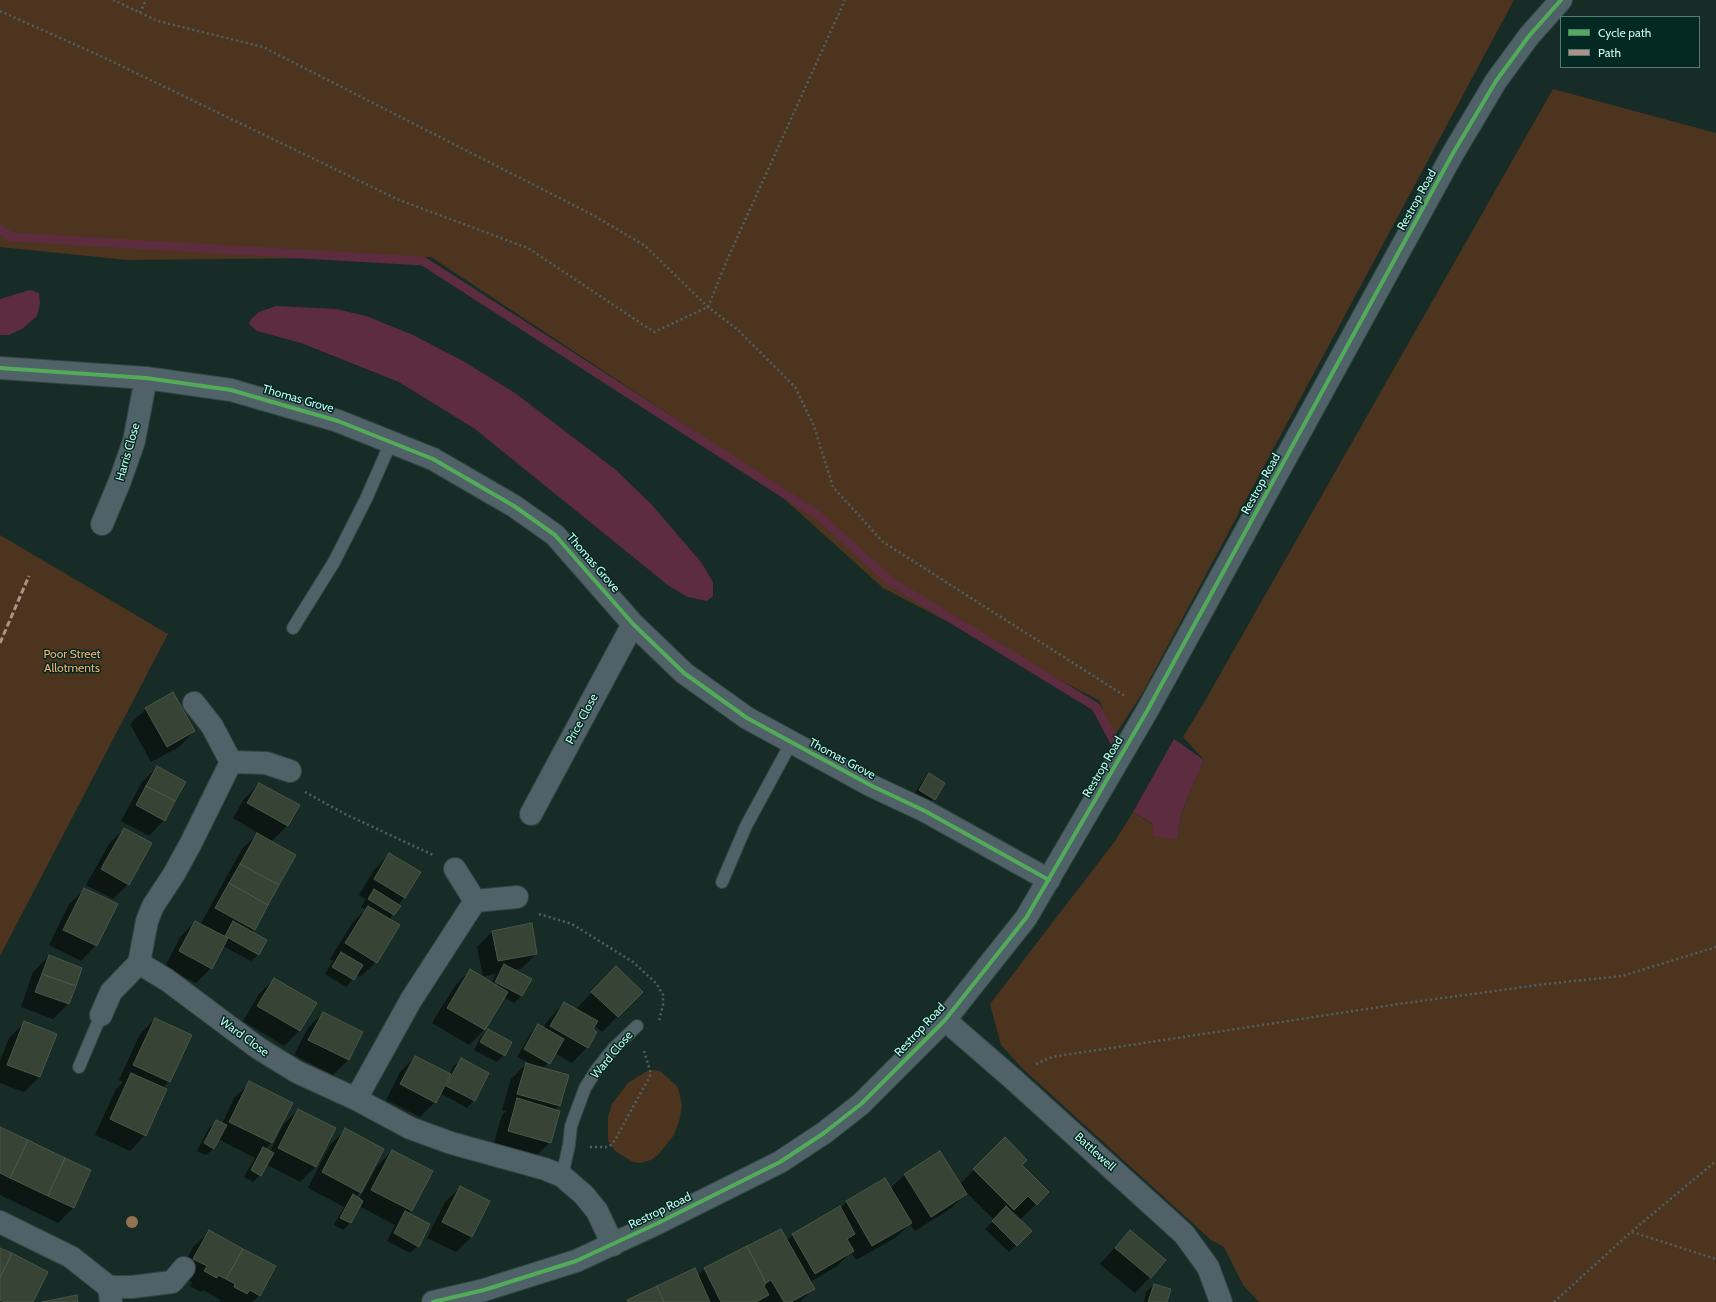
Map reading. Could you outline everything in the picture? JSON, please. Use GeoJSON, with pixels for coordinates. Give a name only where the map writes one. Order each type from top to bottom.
{"type":"FeatureCollection","features":[{"type":"Feature","properties":{"kind":"street","name":"Restrop Road"},"geometry":{"type":"LineString","coordinates":[[433,1302],[484,1290],[576,1261],[613,1245],[780,1162],[824,1133],[862,1104],[945,1020],[1026,918],[1049,880],[1147,711],[1452,155],[1496,81],[1529,36],[1561,0]]}},
{"type":"Feature","properties":{"kind":"street","name":"Thomas Grove"},"geometry":{"type":"LineString","coordinates":[[0,368],[146,378],[232,390],[338,421],[433,459],[514,506],[555,535],[633,624],[684,673],[747,718],[872,786],[925,810],[1049,880]]}},
{"type":"Feature","properties":{"kind":"street","name":"Harris Close"},"geometry":{"type":"LineString","coordinates":[[102,524],[134,442],[146,378]]}},
{"type":"Feature","properties":{"kind":"street","name":"Price Close"},"geometry":{"type":"LineString","coordinates":[[531,814],[633,624]]}},
{"type":"Feature","properties":{"kind":"street"},"geometry":{"type":"LineString","coordinates":[[194,703],[212,726],[231,762]]}},
{"type":"Feature","properties":{"kind":"street"},"geometry":{"type":"LineString","coordinates":[[231,762],[266,763],[290,770]]}},
{"type":"Feature","properties":{"kind":"street"},"geometry":{"type":"LineString","coordinates":[[100,1015],[111,992],[140,963],[147,920],[152,906],[174,874],[231,762]]}},
{"type":"Feature","properties":{"kind":"street"},"geometry":{"type":"LineString","coordinates":[[455,869],[475,900]]}},
{"type":"Feature","properties":{"kind":"street"},"geometry":{"type":"LineString","coordinates":[[475,900],[517,897]]}},
{"type":"Feature","properties":{"kind":"street"},"geometry":{"type":"LineString","coordinates":[[356,1099],[411,1000],[475,900]]}},
{"type":"Feature","properties":{"kind":"street","name":"Ward Close"},"geometry":{"type":"LineString","coordinates":[[140,963],[167,980],[275,1060],[327,1087],[356,1099],[424,1134],[480,1152],[545,1169],[562,1176],[584,1196],[597,1212],[613,1245]]}},
{"type":"Feature","properties":{"kind":"street","name":"Battlewell"},"geometry":{"type":"LineString","coordinates":[[945,1020],[1013,1079],[1184,1234],[1208,1267],[1221,1302]]}},
{"type":"Feature","properties":{"kind":"street"},"geometry":{"type":"LineString","coordinates":[[0,1222],[71,1257],[110,1295],[132,1287],[172,1282],[184,1268]]}},
{"type":"Feature","properties":{"kind":"lane"},"geometry":{"type":"LineString","coordinates":[[293,628],[334,562],[366,499],[392,442]]}},
{"type":"Feature","properties":{"kind":"lane"},"geometry":{"type":"LineString","coordinates":[[722,882],[746,826],[791,743]]}},
{"type":"Feature","properties":{"kind":"lane"},"geometry":{"type":"LineString","coordinates":[[79,1067],[100,1015]]}},
{"type":"Feature","properties":{"kind":"lane","name":"Ward Close"},"geometry":{"type":"LineString","coordinates":[[562,1176],[569,1145],[571,1126],[585,1088],[597,1069],[613,1049],[637,1026]]}},
{"type":"Feature","properties":{"kind":"path"},"geometry":{"type":"LineString","coordinates":[[113,0],[158,21],[263,47],[591,214],[644,245],[708,306],[738,330],[795,387],[814,426],[833,487],[883,542],[1147,711]]}},
{"type":"Feature","properties":{"kind":"path"},"geometry":{"type":"LineString","coordinates":[[140,13],[146,0]]}},
{"type":"Feature","properties":{"kind":"path"},"geometry":{"type":"LineString","coordinates":[[0,11],[107,59],[399,200],[528,248],[654,332],[708,306],[727,260],[845,0]]}},
{"type":"Feature","properties":{"kind":"path"},"geometry":{"type":"LineString","coordinates":[[290,770],[299,788],[313,798],[438,857],[455,869]]}},
{"type":"Feature","properties":{"kind":"path"},"geometry":{"type":"LineString","coordinates":[[1013,1079],[1023,1069],[1052,1058],[1406,1003],[1546,984],[1622,976],[1716,947]]}},
{"type":"Feature","properties":{"kind":"path"},"geometry":{"type":"LineString","coordinates":[[588,1148],[606,1147],[611,1145],[651,1074],[642,1047]]}},
{"type":"Feature","properties":{"kind":"path"},"geometry":{"type":"LineString","coordinates":[[1554,1302],[1631,1232],[1716,1161]]}},
{"type":"Feature","properties":{"kind":"path"},"geometry":{"type":"LineString","coordinates":[[1631,1232],[1716,1259]]}},
{"type":"Feature","properties":{"kind":"green space"},"geometry":{"type":"Polygon","coordinates":[[[0,0],[1514,0],[1143,692],[1112,740],[1100,701],[883,588],[749,467],[431,257],[127,260],[0,247],[0,0]]]}},
{"type":"Feature","properties":{"kind":"green space"},"geometry":{"type":"Polygon","coordinates":[[[1553,89],[1716,133],[1716,1302],[1259,1302],[1243,1285],[1224,1247],[1211,1240],[1023,1069],[1001,1045],[990,1004],[1115,841],[1133,812],[1177,840],[1182,811],[1204,760],[1183,737],[1553,89]]]}},
{"type":"Feature","properties":{"kind":"green space","name":"Poor Street Allotments"},"geometry":{"type":"Polygon","coordinates":[[[0,535],[168,634],[0,956],[0,535]]]}},
{"type":"Feature","properties":{"kind":"green space"},"geometry":{"type":"Polygon","coordinates":[[[647,1071],[660,1071],[677,1086],[682,1106],[679,1122],[674,1135],[659,1154],[651,1160],[640,1163],[633,1162],[615,1151],[608,1141],[608,1117],[612,1104],[628,1083],[647,1071]]]}},
{"type":"Feature","properties":{"kind":"shaded area"},"geometry":{"type":"Polygon","coordinates":[[[30,290],[39,293],[40,304],[37,316],[22,329],[9,335],[0,335],[0,299],[30,290]]]}},
{"type":"Feature","properties":{"kind":"shaded area"},"geometry":{"type":"Polygon","coordinates":[[[276,306],[336,309],[366,316],[413,335],[463,361],[515,393],[616,470],[652,505],[701,562],[713,582],[713,596],[707,601],[688,597],[669,586],[475,429],[399,382],[301,343],[257,331],[249,324],[251,319],[259,312],[276,306]]]}},
{"type":"Feature","properties":{"kind":"shaded area"},"geometry":{"type":"Polygon","coordinates":[[[1174,739],[1204,760],[1182,811],[1177,840],[1153,836],[1153,824],[1133,812],[1174,739]]]}},
{"type":"Feature","properties":{"kind":"building"},"geometry":{"type":"Polygon","coordinates":[[[173,692],[195,731],[167,747],[145,708],[173,692]]]}},
{"type":"Feature","properties":{"kind":"building"},"geometry":{"type":"Polygon","coordinates":[[[157,766],[186,782],[175,801],[146,786],[157,766]]]}},
{"type":"Feature","properties":{"kind":"building"},"geometry":{"type":"Polygon","coordinates":[[[929,773],[945,783],[935,800],[919,790],[929,773]]]}},
{"type":"Feature","properties":{"kind":"building"},"geometry":{"type":"Polygon","coordinates":[[[259,783],[300,805],[288,826],[247,803],[259,783]]]}},
{"type":"Feature","properties":{"kind":"building"},"geometry":{"type":"Polygon","coordinates":[[[146,786],[175,801],[165,821],[136,805],[146,786]]]}},
{"type":"Feature","properties":{"kind":"building"},"geometry":{"type":"Polygon","coordinates":[[[124,828],[152,843],[129,885],[101,869],[124,828]]]}},
{"type":"Feature","properties":{"kind":"building"},"geometry":{"type":"Polygon","coordinates":[[[257,833],[296,855],[279,885],[240,864],[257,833]]]}},
{"type":"Feature","properties":{"kind":"building"},"geometry":{"type":"Polygon","coordinates":[[[389,853],[421,872],[405,898],[374,879],[389,853]]]}},
{"type":"Feature","properties":{"kind":"building"},"geometry":{"type":"Polygon","coordinates":[[[240,864],[279,885],[268,905],[229,883],[240,864]]]}},
{"type":"Feature","properties":{"kind":"building"},"geometry":{"type":"Polygon","coordinates":[[[229,883],[268,905],[255,930],[215,908],[229,883]]]}},
{"type":"Feature","properties":{"kind":"building"},"geometry":{"type":"Polygon","coordinates":[[[84,888],[118,904],[97,946],[63,930],[84,888]]]}},
{"type":"Feature","properties":{"kind":"building"},"geometry":{"type":"Polygon","coordinates":[[[374,889],[401,906],[394,915],[368,899],[374,889]]]}},
{"type":"Feature","properties":{"kind":"building"},"geometry":{"type":"Polygon","coordinates":[[[368,906],[400,925],[377,963],[345,943],[368,906]]]}},
{"type":"Feature","properties":{"kind":"building"},"geometry":{"type":"Polygon","coordinates":[[[195,921],[228,938],[212,969],[179,951],[195,921]]]}},
{"type":"Feature","properties":{"kind":"building"},"geometry":{"type":"Polygon","coordinates":[[[233,921],[267,940],[259,955],[225,936],[233,921]]]}},
{"type":"Feature","properties":{"kind":"building"},"geometry":{"type":"Polygon","coordinates":[[[532,923],[537,954],[498,961],[492,931],[532,923]]]}},
{"type":"Feature","properties":{"kind":"building"},"geometry":{"type":"Polygon","coordinates":[[[341,952],[363,965],[354,980],[332,967],[341,952]]]}},
{"type":"Feature","properties":{"kind":"building"},"geometry":{"type":"Polygon","coordinates":[[[49,955],[82,968],[76,986],[42,974],[49,955]]]}},
{"type":"Feature","properties":{"kind":"building"},"geometry":{"type":"Polygon","coordinates":[[[504,964],[532,979],[522,996],[495,982],[504,964]]]}},
{"type":"Feature","properties":{"kind":"building"},"geometry":{"type":"Polygon","coordinates":[[[616,966],[643,992],[618,1017],[591,992],[616,966]]]}},
{"type":"Feature","properties":{"kind":"building"},"geometry":{"type":"Polygon","coordinates":[[[470,969],[508,992],[485,1030],[447,1008],[470,969]]]}},
{"type":"Feature","properties":{"kind":"building"},"geometry":{"type":"Polygon","coordinates":[[[42,974],[76,986],[69,1004],[35,992],[42,974]]]}},
{"type":"Feature","properties":{"kind":"building"},"geometry":{"type":"Polygon","coordinates":[[[274,978],[317,1003],[300,1031],[257,1006],[274,978]]]}},
{"type":"Feature","properties":{"kind":"building"},"geometry":{"type":"Polygon","coordinates":[[[564,1002],[598,1021],[593,1029],[597,1032],[588,1048],[550,1026],[564,1002]]]}},
{"type":"Feature","properties":{"kind":"building"},"geometry":{"type":"Polygon","coordinates":[[[323,1012],[363,1032],[349,1060],[308,1040],[323,1012]]]}},
{"type":"Feature","properties":{"kind":"building"},"geometry":{"type":"Polygon","coordinates":[[[155,1018],[192,1035],[170,1082],[133,1065],[155,1018]]]}},
{"type":"Feature","properties":{"kind":"building"},"geometry":{"type":"Polygon","coordinates":[[[24,1021],[57,1034],[40,1077],[7,1065],[24,1021]]]}},
{"type":"Feature","properties":{"kind":"building"},"geometry":{"type":"Polygon","coordinates":[[[538,1024],[564,1039],[550,1064],[524,1049],[538,1024]]]}},
{"type":"Feature","properties":{"kind":"building"},"geometry":{"type":"Polygon","coordinates":[[[488,1029],[512,1042],[505,1056],[480,1042],[488,1029]]]}},
{"type":"Feature","properties":{"kind":"building"},"geometry":{"type":"Polygon","coordinates":[[[415,1056],[451,1074],[436,1103],[400,1084],[415,1056]]]}},
{"type":"Feature","properties":{"kind":"building"},"geometry":{"type":"Polygon","coordinates":[[[461,1058],[489,1073],[475,1101],[446,1086],[461,1058]]]}},
{"type":"Feature","properties":{"kind":"building"},"geometry":{"type":"Polygon","coordinates":[[[526,1063],[569,1075],[560,1106],[517,1094],[526,1063]]]}},
{"type":"Feature","properties":{"kind":"building"},"geometry":{"type":"Polygon","coordinates":[[[131,1073],[167,1089],[146,1136],[110,1119],[131,1073]]]}},
{"type":"Feature","properties":{"kind":"building"},"geometry":{"type":"Polygon","coordinates":[[[249,1081],[293,1103],[272,1143],[229,1122],[249,1081]]]}},
{"type":"Feature","properties":{"kind":"building"},"geometry":{"type":"Polygon","coordinates":[[[517,1098],[560,1111],[551,1143],[508,1131],[517,1098]]]}},
{"type":"Feature","properties":{"kind":"building"},"geometry":{"type":"Polygon","coordinates":[[[298,1109],[336,1128],[316,1167],[278,1148],[298,1109]]]}},
{"type":"Feature","properties":{"kind":"building"},"geometry":{"type":"Polygon","coordinates":[[[216,1120],[227,1125],[214,1149],[204,1143],[216,1120]]]}},
{"type":"Feature","properties":{"kind":"building"},"geometry":{"type":"Polygon","coordinates":[[[0,1127],[28,1140],[10,1178],[0,1173],[0,1127]]]}},
{"type":"Feature","properties":{"kind":"building"},"geometry":{"type":"Polygon","coordinates":[[[345,1128],[384,1149],[361,1193],[322,1172],[345,1128]]]}},
{"type":"Feature","properties":{"kind":"building"},"geometry":{"type":"Polygon","coordinates":[[[1005,1137],[1027,1160],[1022,1165],[1049,1192],[1037,1205],[1028,1196],[1014,1210],[973,1169],[1005,1137]]]}},
{"type":"Feature","properties":{"kind":"building"},"geometry":{"type":"Polygon","coordinates":[[[28,1140],[65,1158],[48,1196],[10,1178],[28,1140]]]}},
{"type":"Feature","properties":{"kind":"building"},"geometry":{"type":"Polygon","coordinates":[[[263,1147],[274,1153],[261,1176],[251,1170],[263,1147]]]}},
{"type":"Feature","properties":{"kind":"building"},"geometry":{"type":"Polygon","coordinates":[[[392,1150],[433,1171],[412,1211],[371,1190],[392,1150]]]}},
{"type":"Feature","properties":{"kind":"building"},"geometry":{"type":"Polygon","coordinates":[[[940,1151],[967,1194],[931,1217],[904,1174],[940,1151]]]}},
{"type":"Feature","properties":{"kind":"building"},"geometry":{"type":"Polygon","coordinates":[[[65,1158],[91,1170],[74,1208],[48,1196],[65,1158]]]}},
{"type":"Feature","properties":{"kind":"building"},"geometry":{"type":"Polygon","coordinates":[[[885,1178],[912,1223],[872,1246],[846,1201],[885,1178]]]}},
{"type":"Feature","properties":{"kind":"building"},"geometry":{"type":"Polygon","coordinates":[[[460,1186],[490,1201],[472,1237],[442,1222],[460,1186]]]}},
{"type":"Feature","properties":{"kind":"building"},"geometry":{"type":"Polygon","coordinates":[[[353,1194],[363,1201],[351,1223],[340,1218],[353,1194]]]}},
{"type":"Feature","properties":{"kind":"building"},"geometry":{"type":"Polygon","coordinates":[[[840,1206],[855,1234],[847,1239],[854,1251],[815,1274],[792,1234],[840,1206]]]}},
{"type":"Feature","properties":{"kind":"building"},"geometry":{"type":"Polygon","coordinates":[[[1006,1206],[1032,1231],[1017,1246],[992,1221],[1006,1206]]]}},
{"type":"Feature","properties":{"kind":"building"},"geometry":{"type":"Polygon","coordinates":[[[405,1211],[430,1224],[419,1247],[394,1233],[405,1211]]]}},
{"type":"Feature","properties":{"kind":"building"},"geometry":{"type":"Polygon","coordinates":[[[781,1229],[815,1289],[791,1302],[784,1302],[771,1280],[766,1283],[747,1246],[781,1229]]]}},
{"type":"Feature","properties":{"kind":"building"},"geometry":{"type":"Polygon","coordinates":[[[209,1230],[243,1249],[226,1279],[218,1275],[217,1278],[204,1271],[207,1266],[193,1259],[209,1230]]]}},
{"type":"Feature","properties":{"kind":"building"},"geometry":{"type":"Polygon","coordinates":[[[1130,1230],[1166,1260],[1151,1278],[1115,1248],[1130,1230]]]}},
{"type":"Feature","properties":{"kind":"building"},"geometry":{"type":"Polygon","coordinates":[[[747,1246],[766,1283],[764,1286],[769,1295],[756,1302],[721,1302],[704,1268],[747,1246]]]}},
{"type":"Feature","properties":{"kind":"building"},"geometry":{"type":"Polygon","coordinates":[[[0,1248],[12,1253],[0,1278],[0,1248]]]}},
{"type":"Feature","properties":{"kind":"building"},"geometry":{"type":"Polygon","coordinates":[[[243,1249],[276,1266],[260,1296],[250,1290],[247,1294],[234,1287],[235,1284],[226,1279],[243,1249]]]}},
{"type":"Feature","properties":{"kind":"building"},"geometry":{"type":"Polygon","coordinates":[[[12,1253],[48,1272],[33,1302],[5,1302],[0,1300],[0,1278],[12,1253]]]}},
{"type":"Feature","properties":{"kind":"building"},"geometry":{"type":"Polygon","coordinates":[[[695,1268],[710,1302],[664,1302],[657,1286],[695,1268]]]}},
{"type":"Feature","properties":{"kind":"building"},"geometry":{"type":"Polygon","coordinates":[[[1154,1284],[1171,1289],[1167,1302],[1148,1302],[1154,1284]]]}},
{"type":"Feature","properties":{"kind":"building"},"geometry":{"type":"Polygon","coordinates":[[[657,1286],[664,1302],[628,1302],[627,1300],[657,1286]]]}},
{"type":"Feature","properties":{"kind":"building"},"geometry":{"type":"Polygon","coordinates":[[[77,1295],[78,1302],[42,1302],[77,1295]]]}},
{"type":"Feature","properties":{"kind":"waterway"},"geometry":{"type":"LineString","coordinates":[[0,229],[11,237],[423,261],[819,516],[890,581],[1096,707],[1118,748]]}},
{"type":"Feature","properties":{"kind":"marked path"},"geometry":{"type":"LineString","coordinates":[[0,643],[29,576]]}},
{"type":"Feature","properties":{"kind":"cycle path"},"geometry":{"type":"LineString","coordinates":[[433,1302],[484,1290],[576,1261],[658,1223],[780,1162],[824,1133],[861,1104],[945,1020],[1026,918],[1147,711],[1452,155],[1496,81],[1529,36],[1561,0]]}},
{"type":"Feature","properties":{"kind":"cycle path"},"geometry":{"type":"LineString","coordinates":[[0,368],[146,378],[231,390],[338,421],[433,459],[514,506],[555,535],[633,624],[684,673],[747,718],[872,786],[925,811],[1049,880]]}}]}
